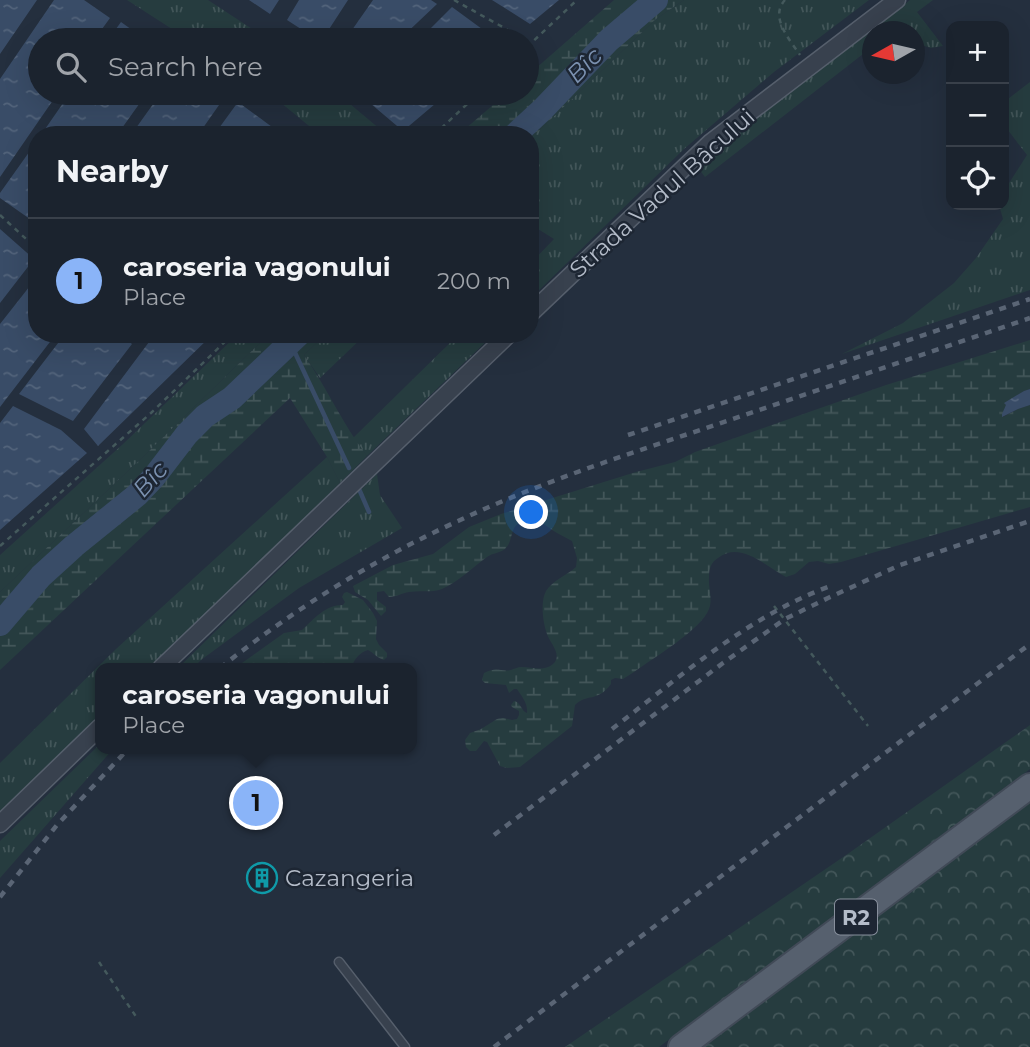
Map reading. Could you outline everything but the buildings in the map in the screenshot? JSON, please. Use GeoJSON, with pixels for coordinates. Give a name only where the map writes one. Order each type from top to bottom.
{"type":"FeatureCollection","features":[{"type":"Feature","properties":{"kind":"main road","name":"R2"},"geometry":{"type":"LineString","coordinates":[[681,1047],[1030,786]]}},
{"type":"Feature","properties":{"kind":"street","name":"Strada Vadul Bâcului"},"geometry":{"type":"LineString","coordinates":[[539,305],[711,142],[897,0]]}},
{"type":"Feature","properties":{"kind":"street"},"geometry":{"type":"LineString","coordinates":[[166,663],[500,343]]}},
{"type":"Feature","properties":{"kind":"street"},"geometry":{"type":"LineString","coordinates":[[0,824],[95,732]]}},
{"type":"Feature","properties":{"kind":"lane"},"geometry":{"type":"LineString","coordinates":[[339,962],[405,1047]]}},
{"type":"Feature","properties":{"kind":"path"},"geometry":{"type":"LineString","coordinates":[[454,0],[504,28]]}},
{"type":"Feature","properties":{"kind":"path"},"geometry":{"type":"LineString","coordinates":[[539,36],[577,0]]}},
{"type":"Feature","properties":{"kind":"path"},"geometry":{"type":"LineString","coordinates":[[785,0],[781,3],[778,18],[808,67]]}},
{"type":"Feature","properties":{"kind":"path"},"geometry":{"type":"LineString","coordinates":[[444,126],[466,105]]}},
{"type":"Feature","properties":{"kind":"path"},"geometry":{"type":"LineString","coordinates":[[0,215],[28,240]]}},
{"type":"Feature","properties":{"kind":"path"},"geometry":{"type":"LineString","coordinates":[[0,545],[151,413],[224,343]]}},
{"type":"Feature","properties":{"kind":"path"},"geometry":{"type":"LineString","coordinates":[[774,606],[868,726]]}},
{"type":"Feature","properties":{"kind":"path"},"geometry":{"type":"LineString","coordinates":[[99,962],[137,1018]]}},
{"type":"Feature","properties":{"kind":"green space"},"geometry":{"type":"Polygon","coordinates":[[[127,0],[208,0],[251,28],[170,28],[127,0]]]}},
{"type":"Feature","properties":{"kind":"green space"},"geometry":{"type":"Polygon","coordinates":[[[614,0],[684,0],[656,19],[539,130],[539,126],[468,126],[493,105],[539,105],[539,66],[614,0]]]}},
{"type":"Feature","properties":{"kind":"green space"},"geometry":{"type":"Polygon","coordinates":[[[684,0],[869,0],[774,72],[684,149],[539,290],[539,255],[554,239],[539,230],[539,130],[656,19],[684,0]]]}},
{"type":"Feature","properties":{"kind":"green space"},"geometry":{"type":"Polygon","coordinates":[[[910,0],[933,0],[917,12],[924,21],[883,21],[910,0]]]}},
{"type":"Feature","properties":{"kind":"green space"},"geometry":{"type":"Polygon","coordinates":[[[925,22],[943,46],[925,46],[925,22]]]}},
{"type":"Feature","properties":{"kind":"green space"},"geometry":{"type":"Polygon","coordinates":[[[862,36],[862,55],[705,177],[699,169],[704,157],[862,36]]]}},
{"type":"Feature","properties":{"kind":"green space"},"geometry":{"type":"Polygon","coordinates":[[[1030,82],[1030,290],[842,354],[903,323],[954,283],[976,258],[1003,219],[1000,210],[1009,210],[1009,183],[1027,155],[1009,132],[1009,98],[1030,82]]]}},
{"type":"Feature","properties":{"kind":"green space"},"geometry":{"type":"Polygon","coordinates":[[[284,105],[351,105],[376,126],[309,126],[284,105]]]}},
{"type":"Feature","properties":{"kind":"green space"},"geometry":{"type":"Polygon","coordinates":[[[1030,340],[1030,389],[1005,403],[1003,417],[1030,405],[1030,507],[841,562],[809,562],[795,574],[786,577],[744,553],[727,553],[711,566],[710,605],[697,626],[623,679],[611,680],[611,684],[601,694],[579,701],[575,705],[572,726],[520,767],[500,766],[487,742],[484,741],[476,751],[470,751],[465,740],[470,733],[497,719],[517,719],[519,711],[511,705],[514,701],[527,713],[526,703],[517,689],[509,693],[506,685],[485,683],[482,680],[484,673],[520,667],[546,668],[556,660],[556,653],[544,624],[543,601],[549,587],[576,567],[577,558],[572,541],[537,521],[523,521],[514,529],[506,548],[489,556],[442,589],[389,597],[384,591],[377,592],[377,600],[386,607],[381,616],[368,600],[355,592],[353,586],[393,565],[433,554],[469,527],[501,514],[675,462],[695,452],[886,385],[1030,340]]]}},
{"type":"Feature","properties":{"kind":"green space"},"geometry":{"type":"Polygon","coordinates":[[[229,343],[260,343],[0,592],[0,555],[123,444],[229,343]]]}},
{"type":"Feature","properties":{"kind":"green space"},"geometry":{"type":"Polygon","coordinates":[[[260,343],[317,343],[304,355],[367,456],[340,483],[290,398],[0,670],[0,592],[260,343]]]}},
{"type":"Feature","properties":{"kind":"green space"},"geometry":{"type":"Polygon","coordinates":[[[317,343],[357,343],[320,378],[304,355],[317,343]]]}},
{"type":"Feature","properties":{"kind":"green space"},"geometry":{"type":"Polygon","coordinates":[[[450,343],[485,343],[367,456],[353,438],[450,343]]]}},
{"type":"Feature","properties":{"kind":"green space"},"geometry":{"type":"Polygon","coordinates":[[[327,457],[340,483],[156,663],[102,663],[327,457]]]}},
{"type":"Feature","properties":{"kind":"green space"},"geometry":{"type":"Polygon","coordinates":[[[377,474],[380,495],[402,528],[299,588],[198,663],[183,663],[377,474]]]}},
{"type":"Feature","properties":{"kind":"green space"},"geometry":{"type":"Polygon","coordinates":[[[344,593],[363,600],[373,613],[377,621],[376,639],[387,653],[384,660],[368,650],[357,657],[354,663],[242,663],[284,633],[302,630],[325,610],[343,605],[344,593]]]}},
{"type":"Feature","properties":{"kind":"green space"},"geometry":{"type":"Polygon","coordinates":[[[95,670],[95,722],[0,815],[0,763],[95,670]]]}},
{"type":"Feature","properties":{"kind":"green space"},"geometry":{"type":"Polygon","coordinates":[[[1030,725],[1030,769],[659,1047],[565,1047],[849,853],[1030,725]]]}},
{"type":"Feature","properties":{"kind":"green space"},"geometry":{"type":"Polygon","coordinates":[[[95,749],[95,754],[109,754],[0,878],[0,841],[95,749]]]}},
{"type":"Feature","properties":{"kind":"green space"},"geometry":{"type":"Polygon","coordinates":[[[1030,799],[1030,1047],[699,1047],[801,973],[1030,799]]]}},
{"type":"Feature","properties":{"kind":"water"},"geometry":{"type":"Polygon","coordinates":[[[0,0],[37,0],[0,54],[0,0]]]}},
{"type":"Feature","properties":{"kind":"water"},"geometry":{"type":"Polygon","coordinates":[[[54,0],[84,0],[110,18],[103,28],[35,28],[54,0]]]}},
{"type":"Feature","properties":{"kind":"water"},"geometry":{"type":"Polygon","coordinates":[[[249,0],[279,0],[270,14],[249,0]]]}},
{"type":"Feature","properties":{"kind":"water"},"geometry":{"type":"Polygon","coordinates":[[[299,0],[348,0],[330,28],[299,28],[287,20],[299,0]]]}},
{"type":"Feature","properties":{"kind":"water"},"geometry":{"type":"Polygon","coordinates":[[[373,0],[431,0],[437,4],[412,28],[353,28],[373,0]]]}},
{"type":"Feature","properties":{"kind":"water"},"geometry":{"type":"Polygon","coordinates":[[[492,0],[559,0],[530,24],[492,0]]]}},
{"type":"Feature","properties":{"kind":"water"},"geometry":{"type":"Polygon","coordinates":[[[452,7],[481,28],[431,28],[452,7]]]}},
{"type":"Feature","properties":{"kind":"water"},"geometry":{"type":"Polygon","coordinates":[[[121,22],[129,28],[117,28],[121,22]]]}},
{"type":"Feature","properties":{"kind":"water"},"geometry":{"type":"Polygon","coordinates":[[[28,38],[28,105],[50,105],[35,126],[28,126],[28,136],[0,177],[0,79],[28,38]]]}},
{"type":"Feature","properties":{"kind":"water"},"geometry":{"type":"Polygon","coordinates":[[[62,105],[138,105],[123,126],[47,126],[62,105]]]}},
{"type":"Feature","properties":{"kind":"water"},"geometry":{"type":"Polygon","coordinates":[[[152,105],[219,105],[204,126],[137,126],[152,105]]]}},
{"type":"Feature","properties":{"kind":"water"},"geometry":{"type":"Polygon","coordinates":[[[236,105],[242,105],[271,126],[221,126],[236,105]]]}},
{"type":"Feature","properties":{"kind":"water"},"geometry":{"type":"Polygon","coordinates":[[[372,105],[434,105],[409,126],[397,126],[372,105]]]}},
{"type":"Feature","properties":{"kind":"water"},"geometry":{"type":"Polygon","coordinates":[[[28,154],[28,218],[0,198],[0,193],[28,154]]]}},
{"type":"Feature","properties":{"kind":"water"},"geometry":{"type":"Polygon","coordinates":[[[0,229],[28,254],[28,267],[0,303],[0,229]]]}},
{"type":"Feature","properties":{"kind":"water"},"geometry":{"type":"Polygon","coordinates":[[[28,288],[28,343],[49,343],[0,407],[0,324],[28,288]]]}},
{"type":"Feature","properties":{"kind":"water"},"geometry":{"type":"Polygon","coordinates":[[[58,343],[132,344],[73,421],[19,394],[58,343]]]}},
{"type":"Feature","properties":{"kind":"water"},"geometry":{"type":"Polygon","coordinates":[[[148,343],[204,343],[98,446],[84,429],[148,343]]]}},
{"type":"Feature","properties":{"kind":"water"},"geometry":{"type":"Polygon","coordinates":[[[1030,389],[1030,405],[1002,417],[1006,405],[1004,403],[1030,389]]]}},
{"type":"Feature","properties":{"kind":"water"},"geometry":{"type":"Polygon","coordinates":[[[13,406],[61,430],[87,453],[0,530],[0,423],[13,406]]]}},
{"type":"Feature","properties":{"kind":"waterway","name":"Bîc"},"geometry":{"type":"LineString","coordinates":[[525,126],[609,40],[656,0]]}},
{"type":"Feature","properties":{"kind":"waterway"},"geometry":{"type":"LineString","coordinates":[[290,343],[349,468]]}},
{"type":"Feature","properties":{"kind":"waterway","name":"Bîc"},"geometry":{"type":"LineString","coordinates":[[0,624],[41,576],[137,495],[205,416],[232,398],[290,343]]}},
{"type":"Feature","properties":{"kind":"waterway"},"geometry":{"type":"LineString","coordinates":[[359,489],[369,512]]}},
{"type":"Feature","properties":{"kind":"railway"},"geometry":{"type":"LineString","coordinates":[[628,435],[1030,299]]}},
{"type":"Feature","properties":{"kind":"railway"},"geometry":{"type":"LineString","coordinates":[[227,663],[334,587],[426,536],[491,506],[626,455],[1030,318]]}},
{"type":"Feature","properties":{"kind":"railway"},"geometry":{"type":"LineString","coordinates":[[494,835],[785,619],[900,565],[1030,521]]}},
{"type":"Feature","properties":{"kind":"railway"},"geometry":{"type":"LineString","coordinates":[[612,729],[742,631],[828,587]]}},
{"type":"Feature","properties":{"kind":"railway"},"geometry":{"type":"LineString","coordinates":[[494,1047],[1030,644]]}},
{"type":"Feature","properties":{"kind":"railway"},"geometry":{"type":"LineString","coordinates":[[0,897],[57,825],[123,754]]}},
{"type":"Feature","properties":{"kind":"place","name":"caroseria vagonului"},"geometry":{"type":"Point","coordinates":[256,803]}},
{"type":"Feature","properties":{"kind":"place","name":"Cazangeria"},"geometry":{"type":"Point","coordinates":[262,878]}}]}
